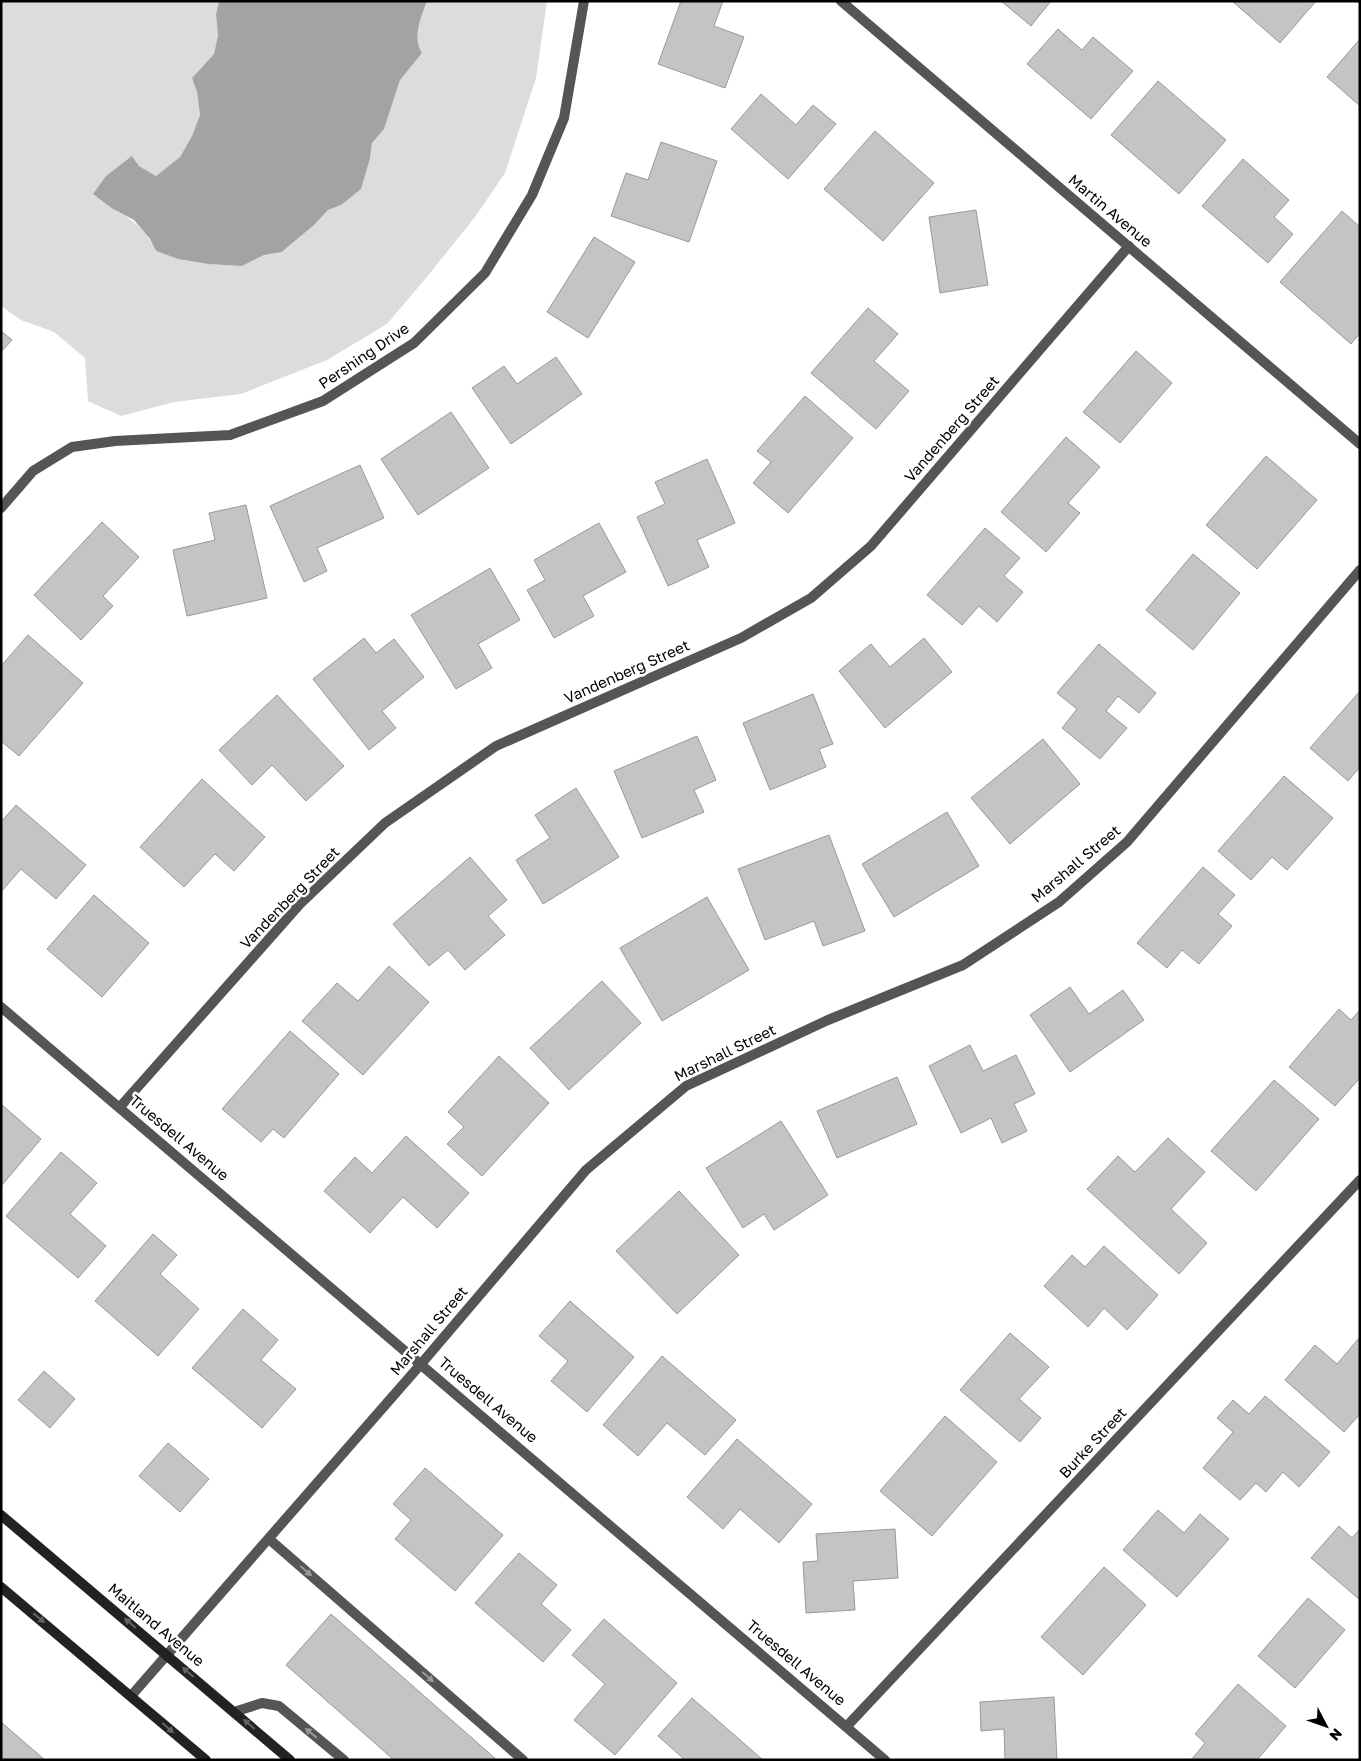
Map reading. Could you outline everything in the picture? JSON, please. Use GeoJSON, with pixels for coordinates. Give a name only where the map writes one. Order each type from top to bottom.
{"type":"FeatureCollection","features":[{"type":"Feature","properties":{"kind":"main road","name":"Maitland Avenue"},"geometry":{"type":"LineString","coordinates":[[1,1515],[290,1760]]}},
{"type":"Feature","properties":{"kind":"main road"},"geometry":{"type":"LineString","coordinates":[[1,1587],[206,1760]]}},
{"type":"Feature","properties":{"kind":"street","name":"Pershing Drive"},"geometry":{"type":"LineString","coordinates":[[1,508],[33,471],[72,447],[115,441],[230,435],[323,401],[414,343],[485,273],[532,195],[564,118],[584,1]]}},
{"type":"Feature","properties":{"kind":"street","name":"Martin Avenue"},"geometry":{"type":"LineString","coordinates":[[840,1],[1360,444]]}},
{"type":"Feature","properties":{"kind":"street","name":"Vandenberg Street"},"geometry":{"type":"LineString","coordinates":[[120,1107],[300,904],[385,823],[496,746],[741,638],[811,598],[871,546],[1128,246]]}},
{"type":"Feature","properties":{"kind":"street","name":"Marshall Street"},"geometry":{"type":"LineString","coordinates":[[132,1696],[422,1364],[586,1170],[686,1086],[828,1020],[963,965],[1059,902],[1127,842],[1360,570]]}},
{"type":"Feature","properties":{"kind":"street","name":"Truesdell Avenue"},"geometry":{"type":"LineString","coordinates":[[1,1007],[885,1760]]}},
{"type":"Feature","properties":{"kind":"street","name":"Burke Street"},"geometry":{"type":"LineString","coordinates":[[847,1726],[1360,1180]]}},
{"type":"Feature","properties":{"kind":"street"},"geometry":{"type":"LineString","coordinates":[[269,1538],[523,1760]]}},
{"type":"Feature","properties":{"kind":"street"},"geometry":{"type":"LineString","coordinates":[[234,1712],[262,1703],[279,1706],[344,1760]]}},
{"type":"Feature","properties":{"kind":"shaded area"},"geometry":{"type":"Polygon","coordinates":[[[1,1],[219,1],[216,14],[218,35],[214,54],[192,78],[197,92],[200,115],[192,136],[180,157],[156,176],[139,166],[133,157],[113,209],[138,226],[156,251],[178,259],[208,264],[242,266],[264,255],[283,252],[328,210],[341,205],[370,158],[372,143],[384,129],[400,79],[422,53],[419,47],[418,34],[427,1],[547,1],[536,78],[505,173],[475,217],[387,324],[327,360],[241,394],[174,402],[121,416],[88,401],[85,358],[54,332],[21,320],[1,306],[1,1]]]}},
{"type":"Feature","properties":{"kind":"shaded area"},"geometry":{"type":"Polygon","coordinates":[[[219,1],[427,1],[418,34],[419,47],[422,53],[400,80],[384,129],[372,143],[370,158],[361,189],[341,205],[328,210],[314,225],[282,252],[264,255],[242,266],[208,264],[178,259],[156,251],[150,239],[134,220],[113,209],[93,194],[106,176],[132,156],[139,166],[156,176],[180,157],[192,136],[200,115],[197,92],[192,78],[214,54],[218,35],[216,14],[219,1]]]}},
{"type":"Feature","properties":{"kind":"building"},"geometry":{"type":"Polygon","coordinates":[[[681,1],[723,1],[714,26],[744,37],[725,88],[658,64],[681,1]]]}},
{"type":"Feature","properties":{"kind":"building"},"geometry":{"type":"Polygon","coordinates":[[[1001,1],[1051,1],[1031,26],[1001,1]]]}},
{"type":"Feature","properties":{"kind":"building"},"geometry":{"type":"Polygon","coordinates":[[[1232,1],[1316,1],[1280,43],[1232,1]]]}},
{"type":"Feature","properties":{"kind":"building"},"geometry":{"type":"Polygon","coordinates":[[[1058,29],[1082,50],[1093,37],[1133,71],[1091,119],[1027,64],[1058,29]]]}},
{"type":"Feature","properties":{"kind":"building"},"geometry":{"type":"Polygon","coordinates":[[[1360,39],[1360,106],[1327,77],[1360,39]]]}},
{"type":"Feature","properties":{"kind":"building"},"geometry":{"type":"Polygon","coordinates":[[[1158,81],[1226,140],[1179,194],[1111,135],[1158,81]]]}},
{"type":"Feature","properties":{"kind":"building"},"geometry":{"type":"Polygon","coordinates":[[[761,94],[796,125],[813,105],[836,124],[788,179],[731,129],[761,94]]]}},
{"type":"Feature","properties":{"kind":"building"},"geometry":{"type":"Polygon","coordinates":[[[875,131],[934,183],[883,241],[824,189],[875,131]]]}},
{"type":"Feature","properties":{"kind":"building"},"geometry":{"type":"Polygon","coordinates":[[[661,142],[717,161],[689,242],[611,216],[626,173],[648,180],[661,142]]]}},
{"type":"Feature","properties":{"kind":"building"},"geometry":{"type":"Polygon","coordinates":[[[1243,159],[1289,200],[1274,217],[1293,234],[1268,263],[1202,206],[1243,159]]]}},
{"type":"Feature","properties":{"kind":"building"},"geometry":{"type":"Polygon","coordinates":[[[976,210],[988,285],[940,293],[929,217],[976,210]]]}},
{"type":"Feature","properties":{"kind":"building"},"geometry":{"type":"Polygon","coordinates":[[[1342,211],[1360,227],[1360,333],[1351,344],[1280,282],[1342,211]]]}},
{"type":"Feature","properties":{"kind":"building"},"geometry":{"type":"Polygon","coordinates":[[[594,237],[635,262],[588,338],[547,312],[594,237]]]}},
{"type":"Feature","properties":{"kind":"building"},"geometry":{"type":"Polygon","coordinates":[[[868,308],[898,334],[874,361],[909,391],[876,429],[811,373],[868,308]]]}},
{"type":"Feature","properties":{"kind":"building"},"geometry":{"type":"Polygon","coordinates":[[[1,331],[12,340],[1,352],[1,331]]]}},
{"type":"Feature","properties":{"kind":"building"},"geometry":{"type":"Polygon","coordinates":[[[1136,351],[1172,383],[1120,443],[1083,412],[1136,351]]]}},
{"type":"Feature","properties":{"kind":"building"},"geometry":{"type":"Polygon","coordinates":[[[556,357],[582,394],[511,444],[472,388],[504,366],[517,384],[556,357]]]}},
{"type":"Feature","properties":{"kind":"building"},"geometry":{"type":"Polygon","coordinates":[[[805,396],[853,438],[788,513],[753,483],[771,462],[757,451],[805,396]]]}},
{"type":"Feature","properties":{"kind":"building"},"geometry":{"type":"Polygon","coordinates":[[[451,412],[489,468],[418,515],[381,459],[451,412]]]}},
{"type":"Feature","properties":{"kind":"building"},"geometry":{"type":"Polygon","coordinates":[[[1066,437],[1100,467],[1068,503],[1080,513],[1046,552],[1001,512],[1066,437]]]}},
{"type":"Feature","properties":{"kind":"building"},"geometry":{"type":"Polygon","coordinates":[[[1266,456],[1317,500],[1257,569],[1206,525],[1266,456]]]}},
{"type":"Feature","properties":{"kind":"building"},"geometry":{"type":"Polygon","coordinates":[[[707,459],[735,523],[697,540],[709,567],[668,586],[637,517],[665,504],[655,482],[707,459]]]}},
{"type":"Feature","properties":{"kind":"building"},"geometry":{"type":"Polygon","coordinates":[[[360,465],[384,518],[317,548],[327,571],[304,582],[270,506],[360,465]]]}},
{"type":"Feature","properties":{"kind":"building"},"geometry":{"type":"Polygon","coordinates":[[[246,505],[267,598],[187,616],[173,550],[215,540],[209,513],[246,505]]]}},
{"type":"Feature","properties":{"kind":"building"},"geometry":{"type":"Polygon","coordinates":[[[102,522],[139,557],[103,596],[113,606],[81,640],[34,595],[102,522]]]}},
{"type":"Feature","properties":{"kind":"building"},"geometry":{"type":"Polygon","coordinates":[[[599,523],[626,572],[583,596],[594,616],[554,638],[527,590],[545,580],[534,560],[599,523]]]}},
{"type":"Feature","properties":{"kind":"building"},"geometry":{"type":"Polygon","coordinates":[[[985,528],[1020,558],[1004,576],[1023,592],[997,622],[979,606],[962,625],[927,595],[985,528]]]}},
{"type":"Feature","properties":{"kind":"building"},"geometry":{"type":"Polygon","coordinates":[[[1193,554],[1240,593],[1193,650],[1146,610],[1193,554]]]}},
{"type":"Feature","properties":{"kind":"building"},"geometry":{"type":"Polygon","coordinates":[[[490,568],[520,620],[478,644],[492,668],[456,689],[411,615],[490,568]]]}},
{"type":"Feature","properties":{"kind":"building"},"geometry":{"type":"Polygon","coordinates":[[[28,635],[83,683],[19,756],[1,741],[1,666],[28,635]]]}},
{"type":"Feature","properties":{"kind":"building"},"geometry":{"type":"Polygon","coordinates":[[[364,638],[376,653],[394,639],[424,677],[382,711],[396,728],[369,750],[313,679],[364,638]]]}},
{"type":"Feature","properties":{"kind":"building"},"geometry":{"type":"Polygon","coordinates":[[[924,638],[952,672],[885,728],[839,671],[871,644],[890,667],[924,638]]]}},
{"type":"Feature","properties":{"kind":"building"},"geometry":{"type":"Polygon","coordinates":[[[1099,644],[1156,693],[1139,713],[1118,696],[1106,711],[1127,728],[1100,759],[1062,728],[1077,709],[1057,693],[1099,644]]]}},
{"type":"Feature","properties":{"kind":"building"},"geometry":{"type":"Polygon","coordinates":[[[1360,691],[1360,767],[1348,781],[1310,748],[1360,691]]]}},
{"type":"Feature","properties":{"kind":"building"},"geometry":{"type":"Polygon","coordinates":[[[813,694],[833,744],[819,749],[826,767],[770,790],[743,723],[813,694]]]}},
{"type":"Feature","properties":{"kind":"building"},"geometry":{"type":"Polygon","coordinates":[[[277,695],[344,766],[306,801],[272,765],[252,785],[219,750],[277,695]]]}},
{"type":"Feature","properties":{"kind":"building"},"geometry":{"type":"Polygon","coordinates":[[[697,736],[716,780],[694,790],[704,812],[642,838],[614,771],[697,736]]]}},
{"type":"Feature","properties":{"kind":"building"},"geometry":{"type":"Polygon","coordinates":[[[1043,739],[1080,784],[1010,844],[971,798],[1043,739]]]}},
{"type":"Feature","properties":{"kind":"building"},"geometry":{"type":"Polygon","coordinates":[[[1284,776],[1333,818],[1287,870],[1272,857],[1251,880],[1218,851],[1284,776]]]}},
{"type":"Feature","properties":{"kind":"building"},"geometry":{"type":"Polygon","coordinates":[[[202,779],[265,837],[234,871],[215,854],[184,887],[140,847],[202,779]]]}},
{"type":"Feature","properties":{"kind":"building"},"geometry":{"type":"Polygon","coordinates":[[[576,788],[619,857],[543,904],[516,860],[550,838],[535,815],[576,788]]]}},
{"type":"Feature","properties":{"kind":"building"},"geometry":{"type":"Polygon","coordinates":[[[16,805],[86,865],[56,899],[21,869],[1,892],[1,822],[16,805]]]}},
{"type":"Feature","properties":{"kind":"building"},"geometry":{"type":"Polygon","coordinates":[[[947,812],[979,866],[894,917],[862,864],[947,812]]]}},
{"type":"Feature","properties":{"kind":"building"},"geometry":{"type":"Polygon","coordinates":[[[829,835],[865,931],[823,946],[814,921],[765,940],[738,869],[829,835]]]}},
{"type":"Feature","properties":{"kind":"building"},"geometry":{"type":"Polygon","coordinates":[[[470,857],[507,900],[488,916],[505,935],[465,970],[448,950],[429,966],[393,924],[470,857]]]}},
{"type":"Feature","properties":{"kind":"building"},"geometry":{"type":"Polygon","coordinates":[[[1203,867],[1235,895],[1218,914],[1232,926],[1199,964],[1182,950],[1167,968],[1137,943],[1203,867]]]}},
{"type":"Feature","properties":{"kind":"building"},"geometry":{"type":"Polygon","coordinates":[[[94,895],[149,943],[102,997],[47,949],[94,895]]]}},
{"type":"Feature","properties":{"kind":"building"},"geometry":{"type":"Polygon","coordinates":[[[707,897],[749,970],[662,1021],[620,948],[707,897]]]}},
{"type":"Feature","properties":{"kind":"building"},"geometry":{"type":"Polygon","coordinates":[[[389,966],[429,1002],[363,1075],[302,1021],[337,983],[358,1001],[389,966]]]}},
{"type":"Feature","properties":{"kind":"building"},"geometry":{"type":"Polygon","coordinates":[[[602,981],[641,1023],[569,1090],[530,1048],[602,981]]]}},
{"type":"Feature","properties":{"kind":"building"},"geometry":{"type":"Polygon","coordinates":[[[1070,987],[1089,1014],[1123,990],[1144,1020],[1070,1072],[1030,1015],[1070,987]]]}},
{"type":"Feature","properties":{"kind":"building"},"geometry":{"type":"Polygon","coordinates":[[[1339,1009],[1351,1020],[1360,1010],[1360,1078],[1335,1106],[1289,1067],[1339,1009]]]}},
{"type":"Feature","properties":{"kind":"building"},"geometry":{"type":"Polygon","coordinates":[[[290,1031],[339,1074],[284,1138],[273,1129],[261,1142],[222,1109],[290,1031]]]}},
{"type":"Feature","properties":{"kind":"building"},"geometry":{"type":"Polygon","coordinates":[[[970,1045],[983,1071],[1016,1055],[1035,1094],[1014,1104],[1027,1131],[1002,1143],[991,1118],[961,1133],[929,1066],[970,1045]]]}},
{"type":"Feature","properties":{"kind":"building"},"geometry":{"type":"Polygon","coordinates":[[[499,1056],[549,1103],[482,1176],[447,1144],[464,1127],[448,1112],[499,1056]]]}},
{"type":"Feature","properties":{"kind":"building"},"geometry":{"type":"Polygon","coordinates":[[[897,1077],[917,1124],[837,1158],[817,1111],[897,1077]]]}},
{"type":"Feature","properties":{"kind":"building"},"geometry":{"type":"Polygon","coordinates":[[[1274,1080],[1319,1119],[1256,1191],[1211,1151],[1274,1080]]]}},
{"type":"Feature","properties":{"kind":"building"},"geometry":{"type":"Polygon","coordinates":[[[1,1104],[41,1139],[2,1185],[1,1184],[1,1104]]]}},
{"type":"Feature","properties":{"kind":"building"},"geometry":{"type":"Polygon","coordinates":[[[781,1121],[828,1195],[774,1230],[764,1214],[743,1228],[706,1168],[781,1121]]]}},
{"type":"Feature","properties":{"kind":"building"},"geometry":{"type":"Polygon","coordinates":[[[406,1136],[469,1193],[437,1228],[403,1197],[370,1233],[324,1191],[355,1157],[372,1173],[406,1136]]]}},
{"type":"Feature","properties":{"kind":"building"},"geometry":{"type":"Polygon","coordinates":[[[1168,1138],[1205,1172],[1171,1209],[1207,1243],[1179,1274],[1087,1189],[1118,1156],[1135,1172],[1168,1138]]]}},
{"type":"Feature","properties":{"kind":"building"},"geometry":{"type":"Polygon","coordinates":[[[61,1152],[97,1183],[70,1214],[106,1246],[78,1278],[6,1216],[61,1152]]]}},
{"type":"Feature","properties":{"kind":"building"},"geometry":{"type":"Polygon","coordinates":[[[679,1191],[739,1255],[677,1314],[616,1251],[679,1191]]]}},
{"type":"Feature","properties":{"kind":"building"},"geometry":{"type":"Polygon","coordinates":[[[153,1234],[177,1255],[160,1274],[199,1309],[158,1356],[95,1301],[153,1234]]]}},
{"type":"Feature","properties":{"kind":"building"},"geometry":{"type":"Polygon","coordinates":[[[1104,1246],[1158,1295],[1127,1330],[1104,1308],[1088,1327],[1044,1286],[1072,1255],[1085,1267],[1104,1246]]]}},
{"type":"Feature","properties":{"kind":"building"},"geometry":{"type":"Polygon","coordinates":[[[570,1301],[634,1357],[587,1412],[551,1381],[568,1361],[539,1336],[570,1301]]]}},
{"type":"Feature","properties":{"kind":"building"},"geometry":{"type":"Polygon","coordinates":[[[243,1309],[278,1340],[261,1360],[296,1389],[262,1428],[192,1368],[243,1309]]]}},
{"type":"Feature","properties":{"kind":"building"},"geometry":{"type":"Polygon","coordinates":[[[1010,1333],[1049,1367],[1019,1399],[1041,1418],[1020,1442],[960,1390],[1010,1333]]]}},
{"type":"Feature","properties":{"kind":"building"},"geometry":{"type":"Polygon","coordinates":[[[1360,1337],[1360,1414],[1344,1432],[1285,1380],[1315,1345],[1337,1364],[1360,1337]]]}},
{"type":"Feature","properties":{"kind":"building"},"geometry":{"type":"Polygon","coordinates":[[[662,1356],[736,1420],[705,1455],[667,1423],[638,1456],[603,1425],[662,1356]]]}},
{"type":"Feature","properties":{"kind":"building"},"geometry":{"type":"Polygon","coordinates":[[[44,1371],[75,1399],[50,1428],[18,1400],[44,1371]]]}},
{"type":"Feature","properties":{"kind":"building"},"geometry":{"type":"Polygon","coordinates":[[[1265,1396],[1330,1452],[1299,1487],[1283,1472],[1266,1492],[1256,1483],[1240,1500],[1203,1468],[1233,1432],[1217,1418],[1233,1400],[1249,1414],[1265,1396]]]}},
{"type":"Feature","properties":{"kind":"building"},"geometry":{"type":"Polygon","coordinates":[[[945,1416],[997,1462],[932,1536],[880,1491],[945,1416]]]}},
{"type":"Feature","properties":{"kind":"building"},"geometry":{"type":"Polygon","coordinates":[[[737,1439],[812,1504],[779,1543],[740,1509],[723,1529],[687,1497],[737,1439]]]}},
{"type":"Feature","properties":{"kind":"building"},"geometry":{"type":"Polygon","coordinates":[[[168,1443],[209,1479],[180,1512],[139,1476],[168,1443]]]}},
{"type":"Feature","properties":{"kind":"building"},"geometry":{"type":"Polygon","coordinates":[[[425,1468],[503,1535],[455,1591],[395,1539],[411,1520],[393,1504],[425,1468]]]}},
{"type":"Feature","properties":{"kind":"building"},"geometry":{"type":"Polygon","coordinates":[[[1158,1510],[1184,1533],[1200,1514],[1229,1539],[1177,1597],[1123,1550],[1158,1510]]]}},
{"type":"Feature","properties":{"kind":"building"},"geometry":{"type":"Polygon","coordinates":[[[1339,1526],[1352,1538],[1360,1529],[1360,1600],[1311,1558],[1339,1526]]]}},
{"type":"Feature","properties":{"kind":"building"},"geometry":{"type":"Polygon","coordinates":[[[895,1529],[898,1578],[853,1581],[855,1610],[806,1613],[803,1562],[818,1561],[816,1534],[895,1529]]]}},
{"type":"Feature","properties":{"kind":"building"},"geometry":{"type":"Polygon","coordinates":[[[519,1553],[557,1585],[541,1604],[571,1630],[543,1662],[475,1603],[519,1553]]]}},
{"type":"Feature","properties":{"kind":"building"},"geometry":{"type":"Polygon","coordinates":[[[1104,1567],[1146,1605],[1083,1675],[1041,1637],[1104,1567]]]}},
{"type":"Feature","properties":{"kind":"building"},"geometry":{"type":"Polygon","coordinates":[[[1308,1598],[1345,1630],[1295,1688],[1258,1656],[1308,1598]]]}},
{"type":"Feature","properties":{"kind":"building"},"geometry":{"type":"Polygon","coordinates":[[[331,1614],[497,1760],[394,1760],[286,1665],[331,1614]]]}},
{"type":"Feature","properties":{"kind":"building"},"geometry":{"type":"Polygon","coordinates":[[[604,1619],[677,1683],[615,1755],[574,1720],[605,1684],[572,1655],[604,1619]]]}},
{"type":"Feature","properties":{"kind":"building"},"geometry":{"type":"Polygon","coordinates":[[[1238,1684],[1286,1726],[1257,1760],[1191,1760],[1205,1743],[1195,1734],[1238,1684]]]}},
{"type":"Feature","properties":{"kind":"building"},"geometry":{"type":"Polygon","coordinates":[[[1054,1697],[1057,1760],[1005,1760],[1004,1729],[981,1731],[980,1702],[1054,1697]]]}},
{"type":"Feature","properties":{"kind":"building"},"geometry":{"type":"Polygon","coordinates":[[[692,1698],[763,1760],[685,1760],[658,1736],[692,1698]]]}},
{"type":"Feature","properties":{"kind":"building"},"geometry":{"type":"Polygon","coordinates":[[[1,1722],[45,1760],[1,1760],[1,1722]]]}}]}
